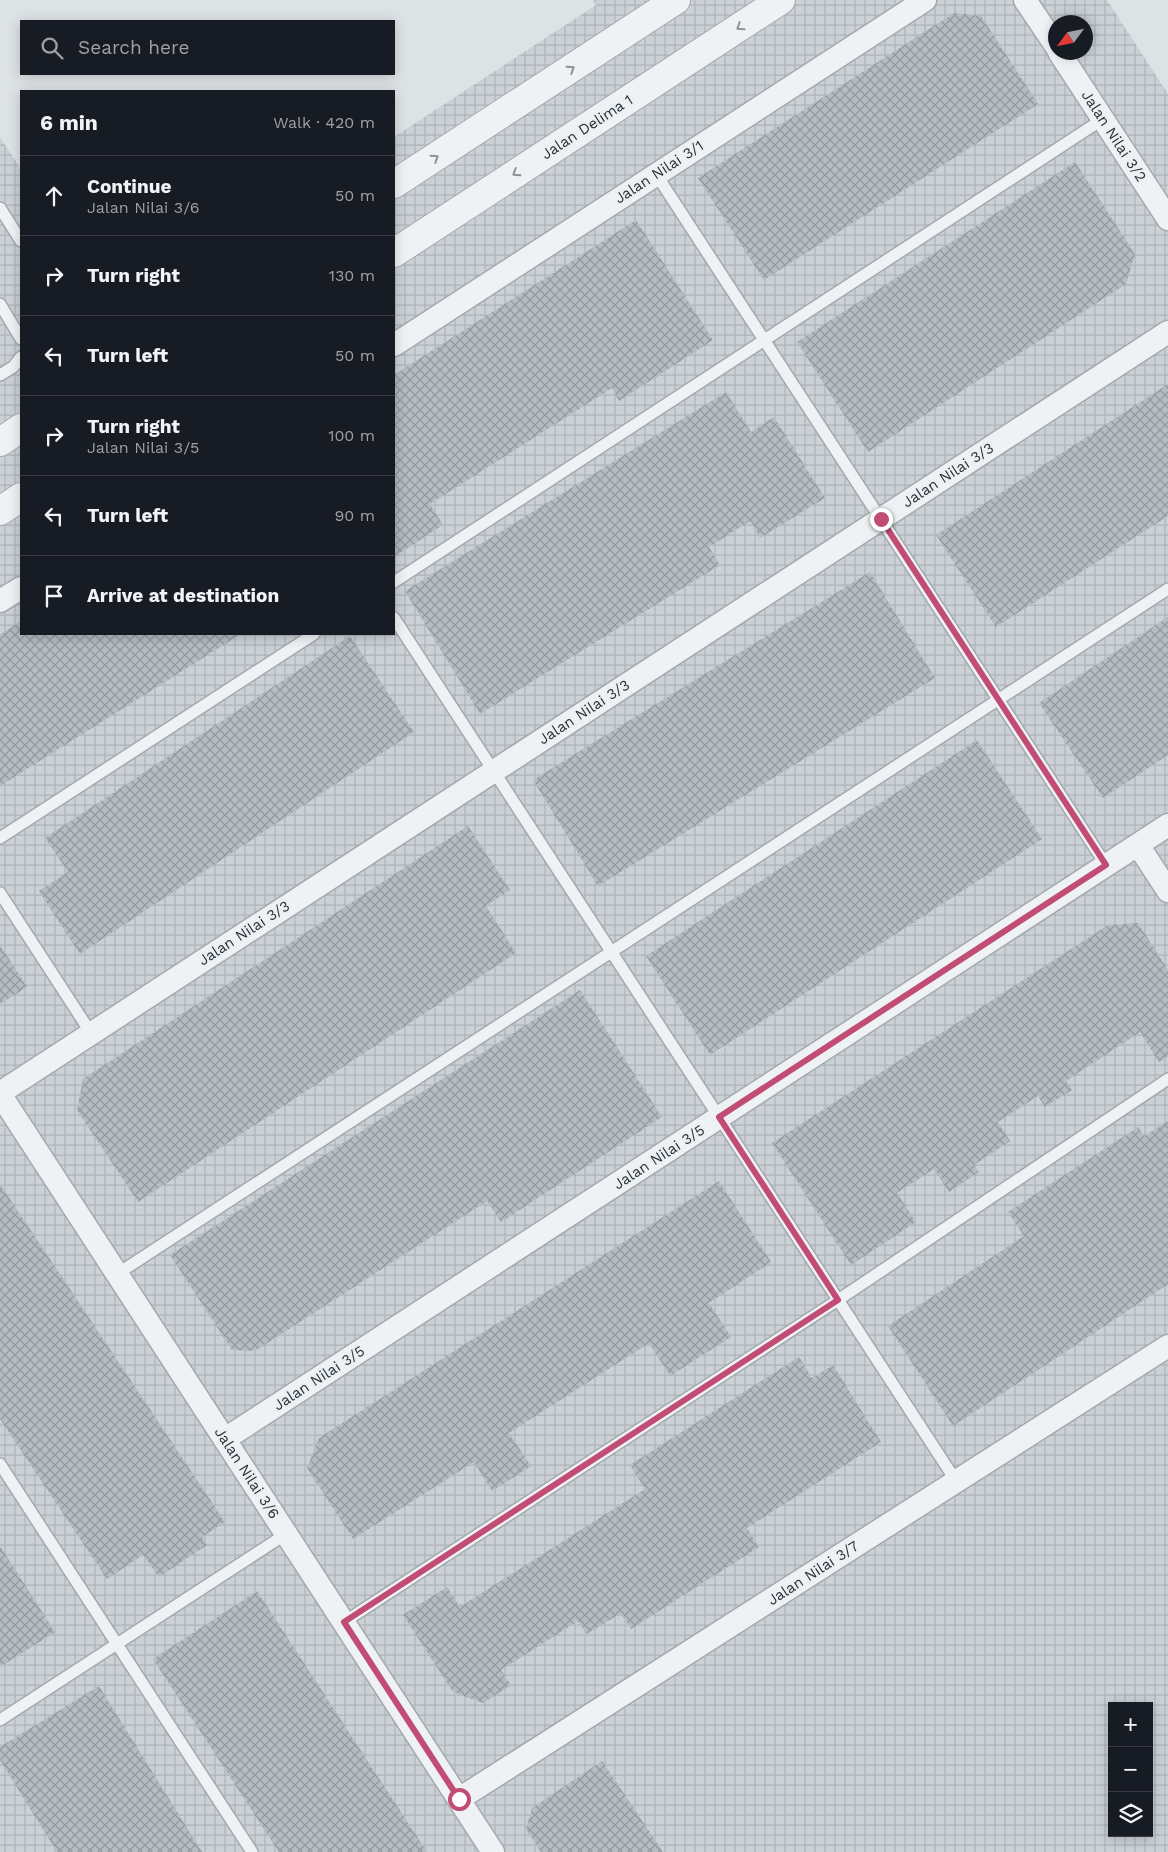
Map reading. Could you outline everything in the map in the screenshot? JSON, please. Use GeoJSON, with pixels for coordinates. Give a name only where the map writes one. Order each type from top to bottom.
{"type":"FeatureCollection","features":[{"type":"Feature","properties":{"kind":"street","name":"Jalan Delima 1"},"geometry":{"type":"LineString","coordinates":[[395,252],[781,0]]}},
{"type":"Feature","properties":{"kind":"street","name":"Jalan Nilai 3/1"},"geometry":{"type":"LineString","coordinates":[[395,344],[924,0]]}},
{"type":"Feature","properties":{"kind":"street"},"geometry":{"type":"LineString","coordinates":[[1025,0],[1048,34]]}},
{"type":"Feature","properties":{"kind":"street"},"geometry":{"type":"LineString","coordinates":[[395,183],[665,3]]}},
{"type":"Feature","properties":{"kind":"street","name":"Jalan Nilai 3/2"},"geometry":{"type":"LineString","coordinates":[[1064,60],[1168,219]]}},
{"type":"Feature","properties":{"kind":"street","name":"Jalan Nilai 3/3"},"geometry":{"type":"LineString","coordinates":[[0,1094],[1168,332]]}},
{"type":"Feature","properties":{"kind":"street"},"geometry":{"type":"LineString","coordinates":[[0,442],[20,429]]}},
{"type":"Feature","properties":{"kind":"street"},"geometry":{"type":"LineString","coordinates":[[0,511],[20,498]]}},
{"type":"Feature","properties":{"kind":"street"},"geometry":{"type":"LineString","coordinates":[[0,602],[20,589]]}},
{"type":"Feature","properties":{"kind":"street","name":"Jalan Nilai 3/5"},"geometry":{"type":"LineString","coordinates":[[225,1439],[1168,825]]}},
{"type":"Feature","properties":{"kind":"street"},"geometry":{"type":"LineString","coordinates":[[1138,845],[1168,891]]}},
{"type":"Feature","properties":{"kind":"street","name":"Jalan Nilai 3/6"},"geometry":{"type":"LineString","coordinates":[[0,1094],[493,1852]]}},
{"type":"Feature","properties":{"kind":"street","name":"Jalan Nilai 3/7"},"geometry":{"type":"LineString","coordinates":[[459,1799],[1168,1346]]}},
{"type":"Feature","properties":{"kind":"lane"},"geometry":{"type":"LineString","coordinates":[[395,581],[1103,119]]}},
{"type":"Feature","properties":{"kind":"lane"},"geometry":{"type":"LineString","coordinates":[[656,174],[1106,865]]}},
{"type":"Feature","properties":{"kind":"lane"},"geometry":{"type":"LineString","coordinates":[[0,208],[20,239]]}},
{"type":"Feature","properties":{"kind":"lane"},"geometry":{"type":"LineString","coordinates":[[0,304],[20,337]]}},
{"type":"Feature","properties":{"kind":"lane"},"geometry":{"type":"LineString","coordinates":[[0,376],[13,367],[20,358]]}},
{"type":"Feature","properties":{"kind":"lane"},"geometry":{"type":"LineString","coordinates":[[117,1274],[1168,590]]}},
{"type":"Feature","properties":{"kind":"lane"},"geometry":{"type":"LineString","coordinates":[[395,620],[956,1482]]}},
{"type":"Feature","properties":{"kind":"lane"},"geometry":{"type":"LineString","coordinates":[[0,838],[312,635]]}},
{"type":"Feature","properties":{"kind":"lane"},"geometry":{"type":"LineString","coordinates":[[0,893],[91,1033]]}},
{"type":"Feature","properties":{"kind":"lane"},"geometry":{"type":"LineString","coordinates":[[344,1622],[838,1300],[1168,1079]]}},
{"type":"Feature","properties":{"kind":"lane"},"geometry":{"type":"LineString","coordinates":[[0,1464],[252,1852]]}},
{"type":"Feature","properties":{"kind":"lane"},"geometry":{"type":"LineString","coordinates":[[0,1720],[286,1534]]}},
{"type":"Feature","properties":{"kind":"shaded area"},"geometry":{"type":"Polygon","coordinates":[[[593,0],[1107,0],[1168,94],[1168,1852],[0,1852],[0,137],[20,167],[20,635],[395,635],[395,136],[596,5],[593,0]]]}},
{"type":"Feature","properties":{"kind":"building"},"geometry":{"type":"Polygon","coordinates":[[[954,13],[981,16],[1038,104],[764,280],[698,178],[954,13]]]}},
{"type":"Feature","properties":{"kind":"building"},"geometry":{"type":"Polygon","coordinates":[[[1075,162],[1135,254],[1126,284],[868,452],[797,342],[1075,162]]]}},
{"type":"Feature","properties":{"kind":"building"},"geometry":{"type":"Polygon","coordinates":[[[636,220],[713,340],[619,401],[612,388],[430,504],[443,525],[395,556],[395,374],[636,220]]]}},
{"type":"Feature","properties":{"kind":"building"},"geometry":{"type":"Polygon","coordinates":[[[1168,384],[1168,516],[996,627],[936,535],[1168,384]]]}},
{"type":"Feature","properties":{"kind":"building"},"geometry":{"type":"Polygon","coordinates":[[[726,392],[751,432],[774,417],[825,498],[760,538],[750,521],[709,547],[720,565],[480,714],[405,591],[726,392]]]}},
{"type":"Feature","properties":{"kind":"building"},"geometry":{"type":"Polygon","coordinates":[[[870,572],[935,678],[598,886],[533,780],[870,572]]]}},
{"type":"Feature","properties":{"kind":"building"},"geometry":{"type":"Polygon","coordinates":[[[1168,617],[1168,755],[1103,798],[1039,703],[1168,617]]]}},
{"type":"Feature","properties":{"kind":"building"},"geometry":{"type":"Polygon","coordinates":[[[20,622],[20,635],[239,635],[0,786],[0,635],[20,622]]]}},
{"type":"Feature","properties":{"kind":"building"},"geometry":{"type":"Polygon","coordinates":[[[350,636],[414,732],[80,954],[39,891],[68,872],[45,838],[350,636]]]}},
{"type":"Feature","properties":{"kind":"building"},"geometry":{"type":"Polygon","coordinates":[[[977,740],[1042,839],[710,1055],[646,956],[977,740]]]}},
{"type":"Feature","properties":{"kind":"building"},"geometry":{"type":"Polygon","coordinates":[[[468,826],[510,890],[486,906],[516,953],[138,1202],[77,1110],[83,1079],[468,826]]]}},
{"type":"Feature","properties":{"kind":"building"},"geometry":{"type":"Polygon","coordinates":[[[1138,923],[1168,970],[1168,1056],[1159,1062],[1140,1032],[1066,1081],[1072,1090],[1045,1107],[1038,1096],[998,1122],[1010,1141],[974,1165],[979,1172],[949,1192],[934,1169],[897,1193],[916,1222],[851,1265],[772,1143],[1108,925],[1138,923]]]}},
{"type":"Feature","properties":{"kind":"building"},"geometry":{"type":"Polygon","coordinates":[[[0,945],[27,987],[0,1004],[0,945]]]}},
{"type":"Feature","properties":{"kind":"building"},"geometry":{"type":"Polygon","coordinates":[[[580,990],[662,1117],[501,1222],[487,1201],[255,1351],[232,1350],[170,1255],[580,990]]]}},
{"type":"Feature","properties":{"kind":"building"},"geometry":{"type":"Polygon","coordinates":[[[1168,1121],[1168,1284],[953,1426],[888,1326],[1024,1236],[1008,1212],[1138,1127],[1144,1136],[1168,1121]]]}},
{"type":"Feature","properties":{"kind":"building"},"geometry":{"type":"Polygon","coordinates":[[[719,1181],[771,1262],[709,1303],[731,1337],[670,1376],[649,1343],[509,1433],[531,1466],[492,1491],[474,1462],[353,1539],[307,1468],[319,1438],[719,1181]]]}},
{"type":"Feature","properties":{"kind":"building"},"geometry":{"type":"Polygon","coordinates":[[[0,1184],[225,1522],[202,1537],[207,1545],[159,1577],[143,1555],[107,1579],[0,1419],[0,1184]]]}},
{"type":"Feature","properties":{"kind":"building"},"geometry":{"type":"Polygon","coordinates":[[[799,1357],[812,1378],[833,1365],[881,1442],[747,1528],[759,1547],[631,1629],[621,1613],[587,1634],[578,1621],[501,1670],[511,1685],[483,1703],[453,1692],[403,1615],[447,1587],[460,1607],[645,1489],[630,1465],[799,1357]]]}},
{"type":"Feature","properties":{"kind":"building"},"geometry":{"type":"Polygon","coordinates":[[[0,1546],[55,1632],[0,1667],[0,1546]]]}},
{"type":"Feature","properties":{"kind":"building"},"geometry":{"type":"Polygon","coordinates":[[[257,1591],[427,1852],[279,1852],[153,1659],[257,1591]]]}},
{"type":"Feature","properties":{"kind":"building"},"geometry":{"type":"Polygon","coordinates":[[[99,1686],[202,1852],[57,1852],[0,1760],[0,1747],[99,1686]]]}},
{"type":"Feature","properties":{"kind":"building"},"geometry":{"type":"Polygon","coordinates":[[[602,1761],[663,1852],[541,1852],[526,1829],[532,1808],[602,1761]]]}},
{"type":"Feature","properties":{"kind":"route"},"geometry":{"type":"LineString","coordinates":[[459,1799],[344,1622],[838,1300],[719,1117],[1106,865],[881,519]]}}]}
